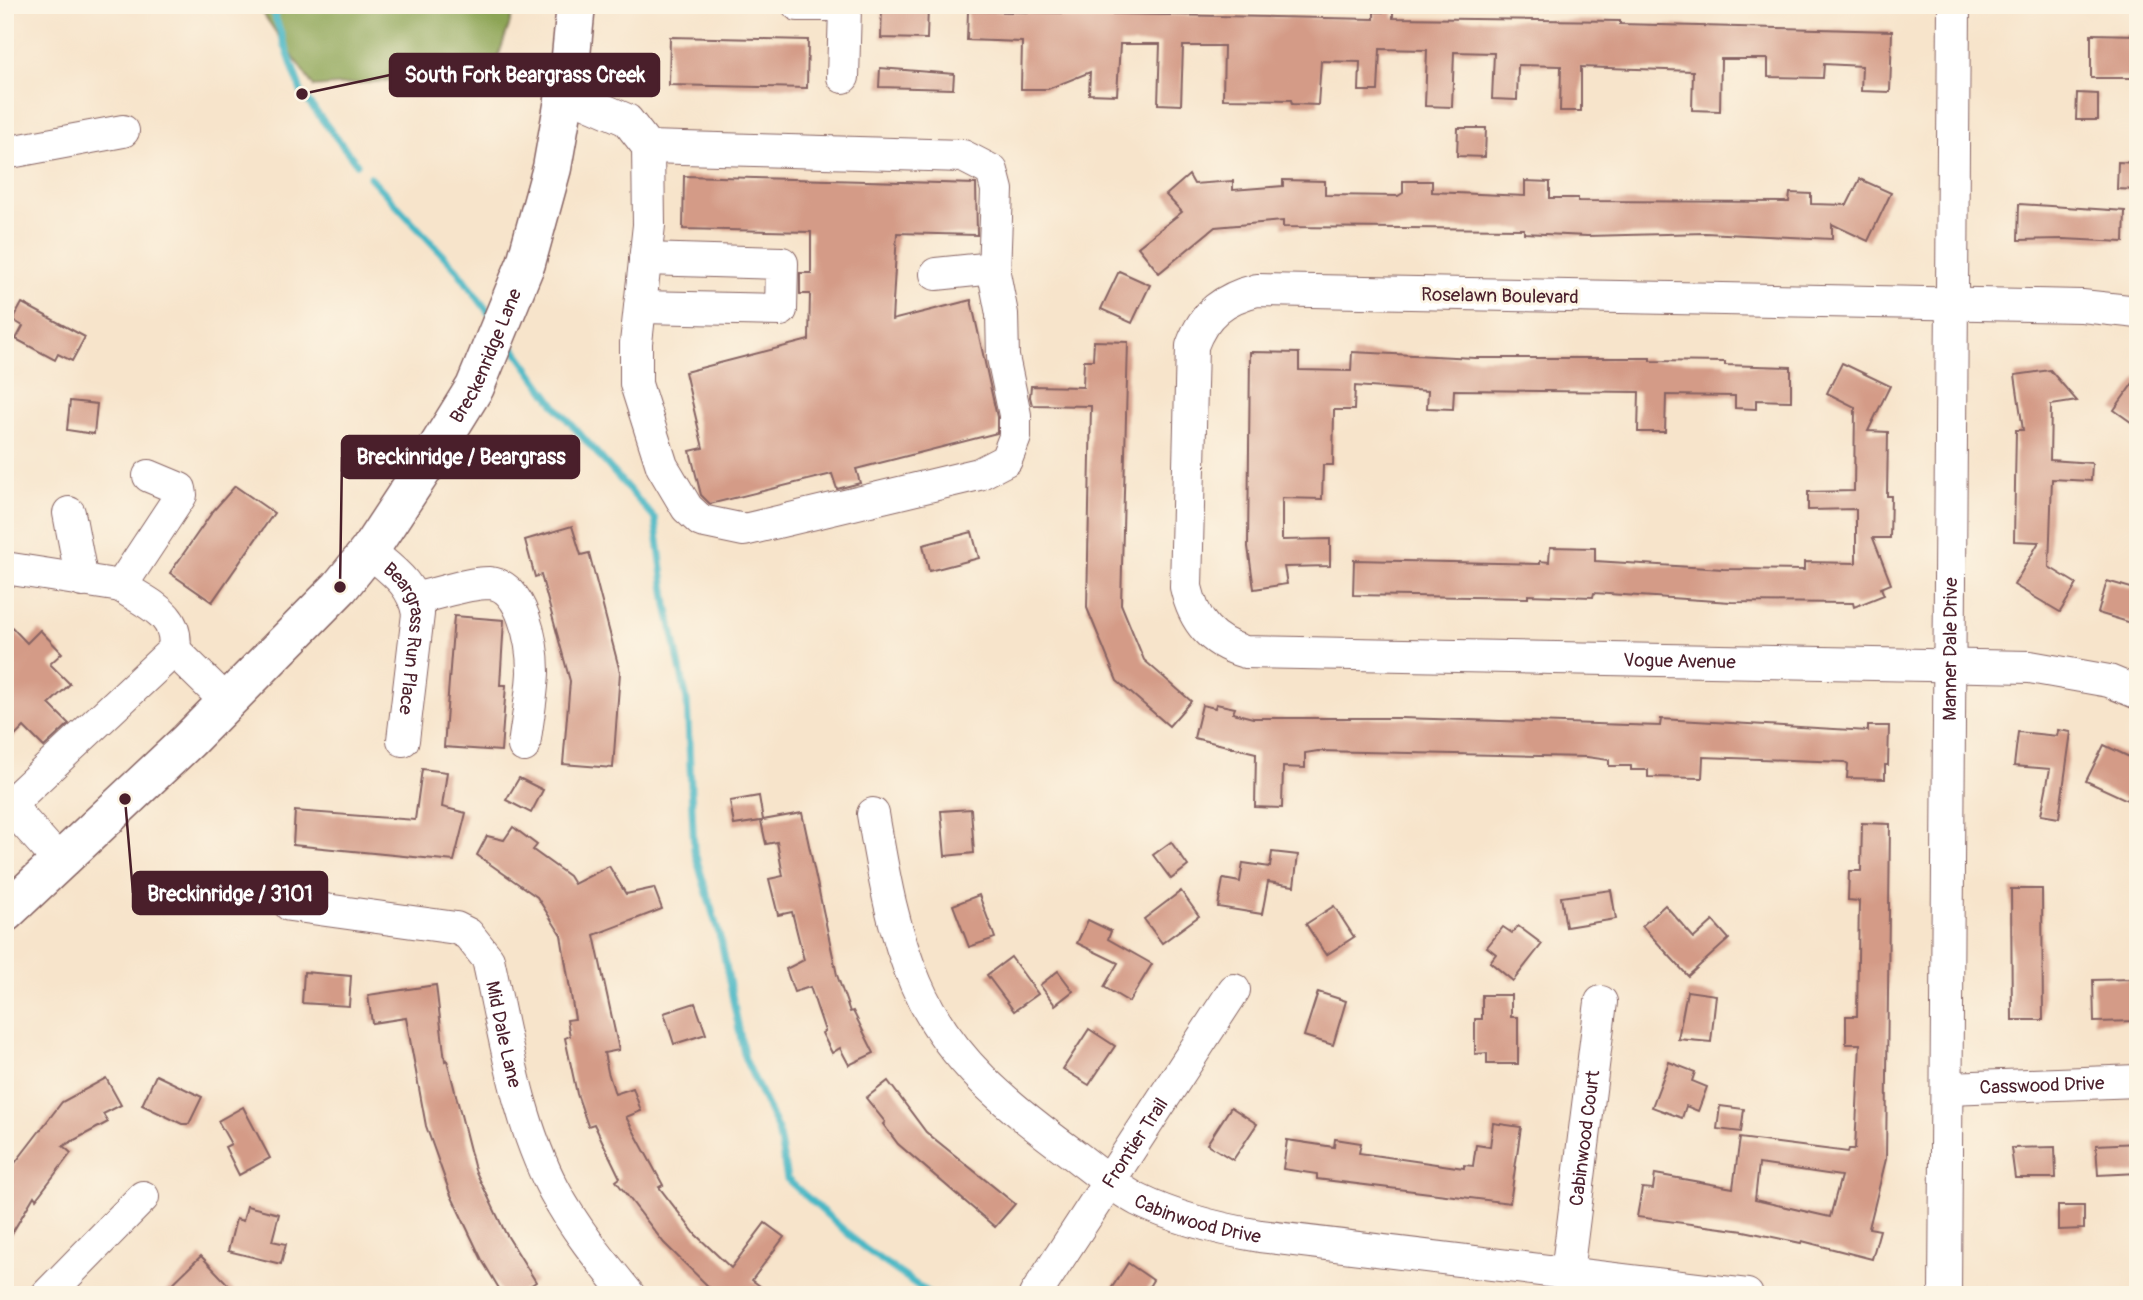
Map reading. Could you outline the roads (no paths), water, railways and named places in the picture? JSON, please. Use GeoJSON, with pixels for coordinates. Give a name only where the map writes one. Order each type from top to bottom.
{"type":"FeatureCollection","features":[{"type":"Feature","properties":{"kind":"main road","name":"Breckenridge Lane"},"geometry":{"type":"LineString","coordinates":[[5,913],[227,702],[340,587],[369,551],[475,387],[526,264],[552,168],[576,5]]}},
{"type":"Feature","properties":{"kind":"street"},"geometry":{"type":"LineString","coordinates":[[798,5],[845,6],[843,78]]}},
{"type":"Feature","properties":{"kind":"street","name":"Manner Dale Drive"},"geometry":{"type":"LineString","coordinates":[[1945,1295],[1954,5]]}},
{"type":"Feature","properties":{"kind":"street"},"geometry":{"type":"LineString","coordinates":[[565,93],[627,120],[648,147],[649,225],[640,307],[636,383],[662,466],[687,508],[701,521],[744,530],[979,474],[1006,460],[1015,437],[1015,415],[1003,357],[1002,314],[994,268],[997,190],[992,171],[963,156],[648,147]]}},
{"type":"Feature","properties":{"kind":"street"},"geometry":{"type":"LineString","coordinates":[[5,153],[123,131]]}},
{"type":"Feature","properties":{"kind":"street"},"geometry":{"type":"LineString","coordinates":[[640,307],[781,310],[782,263],[645,259]]}},
{"type":"Feature","properties":{"kind":"street"},"geometry":{"type":"LineString","coordinates":[[936,274],[994,268]]}},
{"type":"Feature","properties":{"kind":"street","name":"Roselawn Boulevard"},"geometry":{"type":"LineString","coordinates":[[1217,641],[1199,623],[1186,587],[1190,374],[1192,346],[1197,331],[1217,307],[1236,295],[1257,290],[1952,303],[2082,306],[2138,312]]}},
{"type":"Feature","properties":{"kind":"street"},"geometry":{"type":"LineString","coordinates":[[121,586],[181,495],[180,489],[173,484],[149,476]]}},
{"type":"Feature","properties":{"kind":"street"},"geometry":{"type":"LineString","coordinates":[[69,513],[82,581]]}},
{"type":"Feature","properties":{"kind":"street","name":"Beargrass Run Place"},"geometry":{"type":"LineString","coordinates":[[369,551],[407,584],[416,598],[418,614],[403,740]]}},
{"type":"Feature","properties":{"kind":"street"},"geometry":{"type":"LineString","coordinates":[[5,568],[121,586],[173,623],[177,634],[174,650],[6,805],[60,862]]}},
{"type":"Feature","properties":{"kind":"street"},"geometry":{"type":"LineString","coordinates":[[416,598],[489,583],[504,587],[515,596],[521,606],[533,670],[524,746]]}},
{"type":"Feature","properties":{"kind":"street","name":"Vogue Avenue"},"geometry":{"type":"LineString","coordinates":[[1217,641],[1245,652],[2030,667],[2109,681],[2138,693]]}},
{"type":"Feature","properties":{"kind":"street"},"geometry":{"type":"LineString","coordinates":[[174,650],[227,702]]}},
{"type":"Feature","properties":{"kind":"street","name":"Cabinwood Drive"},"geometry":{"type":"LineString","coordinates":[[873,814],[898,940],[931,1014],[962,1058],[990,1089],[1110,1182],[1149,1205],[1231,1231],[1747,1295]]}},
{"type":"Feature","properties":{"kind":"street","name":"Mid Dale Lane"},"geometry":{"type":"LineString","coordinates":[[290,905],[456,928],[480,946],[488,959],[527,1126],[554,1190],[588,1244],[629,1295]]}},
{"type":"Feature","properties":{"kind":"street","name":"Frontier Trail"},"geometry":{"type":"LineString","coordinates":[[1035,1295],[1234,990]]}},
{"type":"Feature","properties":{"kind":"street","name":"Cabinwood Court"},"geometry":{"type":"LineString","coordinates":[[1567,1273],[1601,1002]]}},
{"type":"Feature","properties":{"kind":"street","name":"Casswood Drive"},"geometry":{"type":"LineString","coordinates":[[1948,1088],[2138,1081]]}},
{"type":"Feature","properties":{"kind":"street"},"geometry":{"type":"LineString","coordinates":[[47,1295],[143,1198]]}},
{"type":"Feature","properties":{"kind":"waterway"},"geometry":{"type":"LineString","coordinates":[[271,5],[302,94],[357,164]]}},
{"type":"Feature","properties":{"kind":"waterway"},"geometry":{"type":"LineString","coordinates":[[370,177],[457,270],[491,316]]}},
{"type":"Feature","properties":{"kind":"waterway"},"geometry":{"type":"LineString","coordinates":[[508,340],[558,409],[655,519],[667,605],[687,701],[694,850],[721,941],[745,1059],[778,1130],[787,1179],[864,1248],[931,1295]]}},
{"type":"Feature","properties":{"kind":"place","name":"South Fork Beargrass Creek"},"geometry":{"type":"Point","coordinates":[302,94]}},
{"type":"Feature","properties":{"kind":"place","name":"Breckinridge / Beargrass"},"geometry":{"type":"Point","coordinates":[340,587]}},
{"type":"Feature","properties":{"kind":"place","name":"Breckinridge / 3101"},"geometry":{"type":"Point","coordinates":[125,799]}}]}
